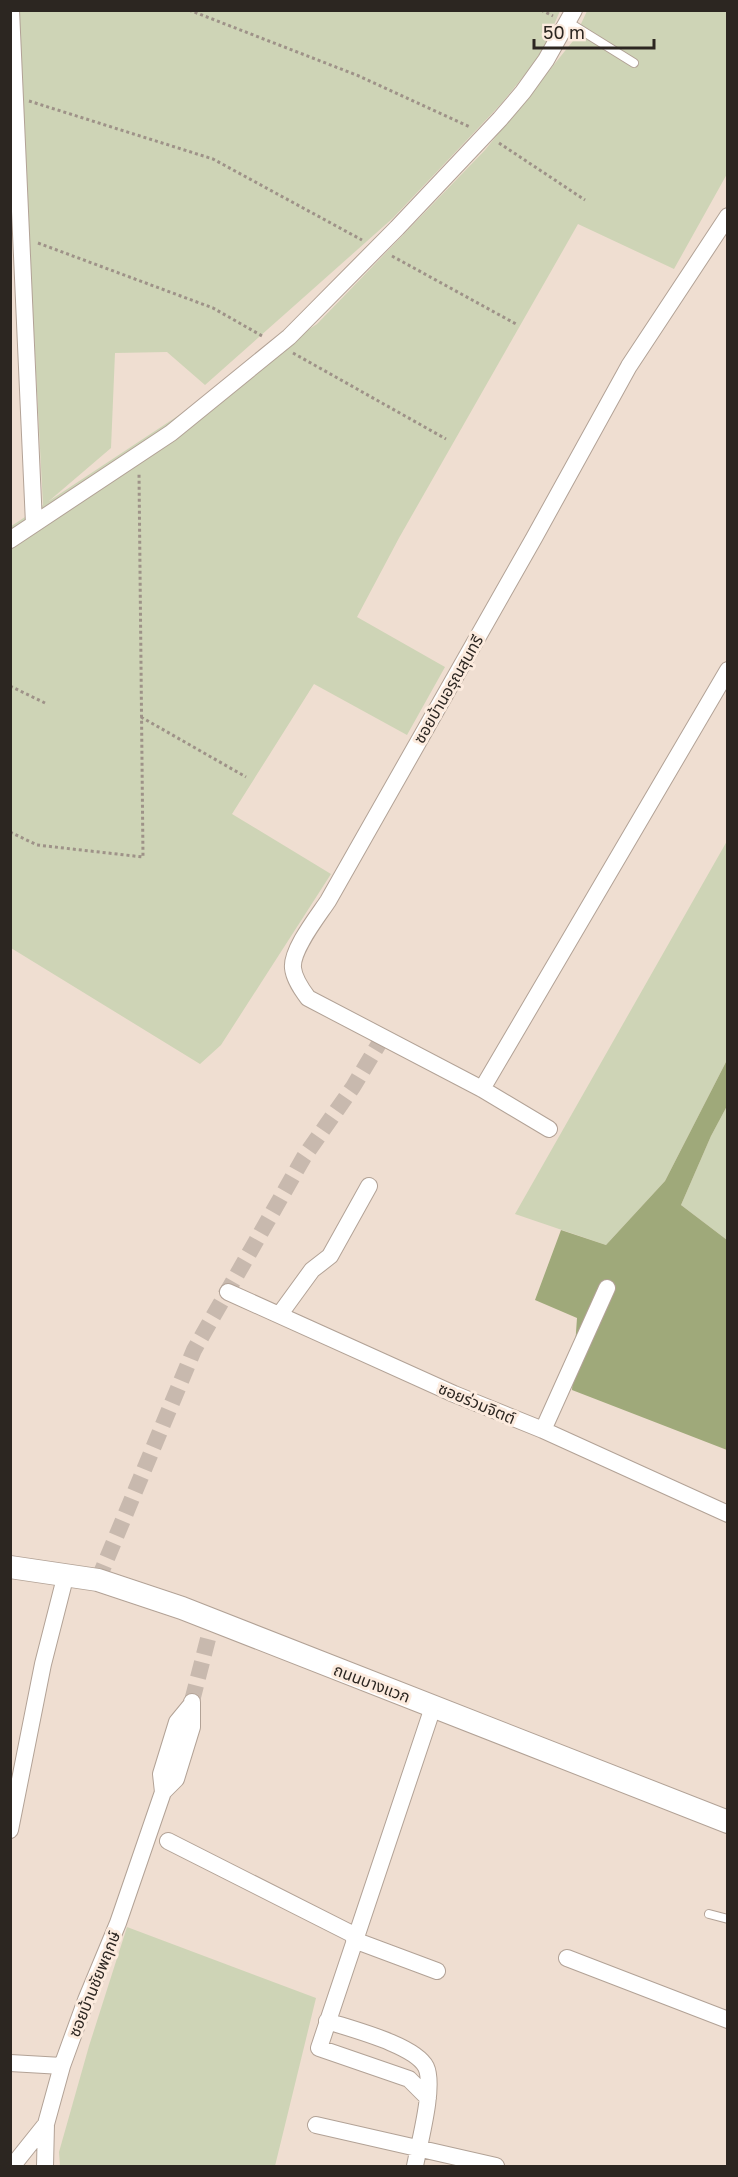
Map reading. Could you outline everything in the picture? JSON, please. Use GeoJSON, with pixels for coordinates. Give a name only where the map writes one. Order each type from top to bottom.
{"type":"FeatureCollection","features":[{"type":"Feature","properties":{"kind":"main road","name":"ถนนบางแวก"},"geometry":{"type":"LineString","coordinates":[[10,1568],[98,1580],[211,1628],[433,1707],[728,1822]]}},
{"type":"Feature","properties":{"kind":"street"},"geometry":{"type":"LineString","coordinates":[[11,10],[34,524]]}},
{"type":"Feature","properties":{"kind":"street"},"geometry":{"type":"LineString","coordinates":[[10,540],[171,433],[279,346],[486,134],[523,92],[546,60],[571,16]]}},
{"type":"Feature","properties":{"kind":"street","name":"ซอยบ้านอรุณสุนทรี"},"geometry":{"type":"LineString","coordinates":[[549,1129],[482,1089],[308,998],[300,986],[293,967],[298,948],[534,538],[629,366],[728,216]]}},
{"type":"Feature","properties":{"kind":"street"},"geometry":{"type":"LineString","coordinates":[[482,1089],[728,670]]}},
{"type":"Feature","properties":{"kind":"street"},"geometry":{"type":"LineString","coordinates":[[280,1314],[312,1270],[330,1256],[369,1186]]}},
{"type":"Feature","properties":{"kind":"street"},"geometry":{"type":"LineString","coordinates":[[543,1430],[607,1288]]}},
{"type":"Feature","properties":{"kind":"street","name":"ซอยร่วมจิตต์"},"geometry":{"type":"LineString","coordinates":[[228,1292],[728,1514]]}},
{"type":"Feature","properties":{"kind":"street"},"geometry":{"type":"LineString","coordinates":[[10,1830],[43,1664],[66,1574]]}},
{"type":"Feature","properties":{"kind":"street","name":"ซอยบ้านชัยพฤกษ์"},"geometry":{"type":"LineString","coordinates":[[10,2166],[15,2164],[46,2124],[62,2066],[118,1923],[163,1792],[161,1774],[177,1722],[192,1703]]}},
{"type":"Feature","properties":{"kind":"street"},"geometry":{"type":"LineString","coordinates":[[428,2098],[409,2079],[319,2048],[433,1707]]}},
{"type":"Feature","properties":{"kind":"street"},"geometry":{"type":"LineString","coordinates":[[168,1841],[355,1938],[437,1971]]}},
{"type":"Feature","properties":{"kind":"street"},"geometry":{"type":"LineString","coordinates":[[567,1958],[728,2020]]}},
{"type":"Feature","properties":{"kind":"street"},"geometry":{"type":"LineString","coordinates":[[327,2021],[378,2038],[420,2057],[427,2069],[428,2098],[415,2166]]}},
{"type":"Feature","properties":{"kind":"street"},"geometry":{"type":"LineString","coordinates":[[10,2063],[62,2066]]}},
{"type":"Feature","properties":{"kind":"street"},"geometry":{"type":"LineString","coordinates":[[45,2166],[46,2124]]}},
{"type":"Feature","properties":{"kind":"street"},"geometry":{"type":"LineString","coordinates":[[316,2125],[496,2166]]}},
{"type":"Feature","properties":{"kind":"lane"},"geometry":{"type":"LineString","coordinates":[[571,16],[634,63]]}},
{"type":"Feature","properties":{"kind":"lane"},"geometry":{"type":"LineString","coordinates":[[709,1914],[728,1919]]}},
{"type":"Feature","properties":{"kind":"path"},"geometry":{"type":"LineString","coordinates":[[189,10],[359,76],[486,134],[585,200]]}},
{"type":"Feature","properties":{"kind":"path"},"geometry":{"type":"LineString","coordinates":[[15,97],[213,159],[516,324]]}},
{"type":"Feature","properties":{"kind":"path"},"geometry":{"type":"LineString","coordinates":[[21,237],[213,308],[446,439]]}},
{"type":"Feature","properties":{"kind":"path"},"geometry":{"type":"LineString","coordinates":[[10,832],[37,845],[143,857],[139,456]]}},
{"type":"Feature","properties":{"kind":"path"},"geometry":{"type":"LineString","coordinates":[[10,686],[45,703]]}},
{"type":"Feature","properties":{"kind":"path"},"geometry":{"type":"LineString","coordinates":[[141,717],[246,777]]}},
{"type":"Feature","properties":{"kind":"green space"},"geometry":{"type":"Polygon","coordinates":[[[17,11],[560,11],[540,56],[501,104],[393,218],[205,385],[167,352],[115,353],[111,448],[49,501],[317,324],[485,150],[573,41],[587,11],[727,11],[727,174],[674,269],[578,224],[399,538],[357,617],[445,667],[407,735],[314,684],[232,814],[331,874],[221,1045],[200,1064],[11,948],[10,527],[43,505],[17,11]]]}},
{"type":"Feature","properties":{"kind":"green space"},"geometry":{"type":"Polygon","coordinates":[[[727,841],[727,1060],[665,1181],[606,1245],[515,1214],[727,841]]]}},
{"type":"Feature","properties":{"kind":"green space"},"geometry":{"type":"Polygon","coordinates":[[[727,1060],[727,1106],[711,1136],[681,1205],[727,1240],[727,1450],[572,1390],[577,1318],[535,1300],[561,1230],[606,1245],[665,1181],[727,1060]]]}},
{"type":"Feature","properties":{"kind":"green space"},"geometry":{"type":"Polygon","coordinates":[[[727,1106],[727,1240],[681,1205],[711,1136],[727,1106]]]}},
{"type":"Feature","properties":{"kind":"green space"},"geometry":{"type":"Polygon","coordinates":[[[127,1927],[316,1998],[275,2166],[60,2166],[59,2152],[89,2046],[127,1927]]]}},
{"type":"Feature","properties":{"kind":"tunnel"},"geometry":{"type":"LineString","coordinates":[[98,1580],[194,1350],[304,1157],[353,1087],[383,1037]]}},
{"type":"Feature","properties":{"kind":"tunnel"},"geometry":{"type":"LineString","coordinates":[[192,1701],[209,1635]]}}]}
